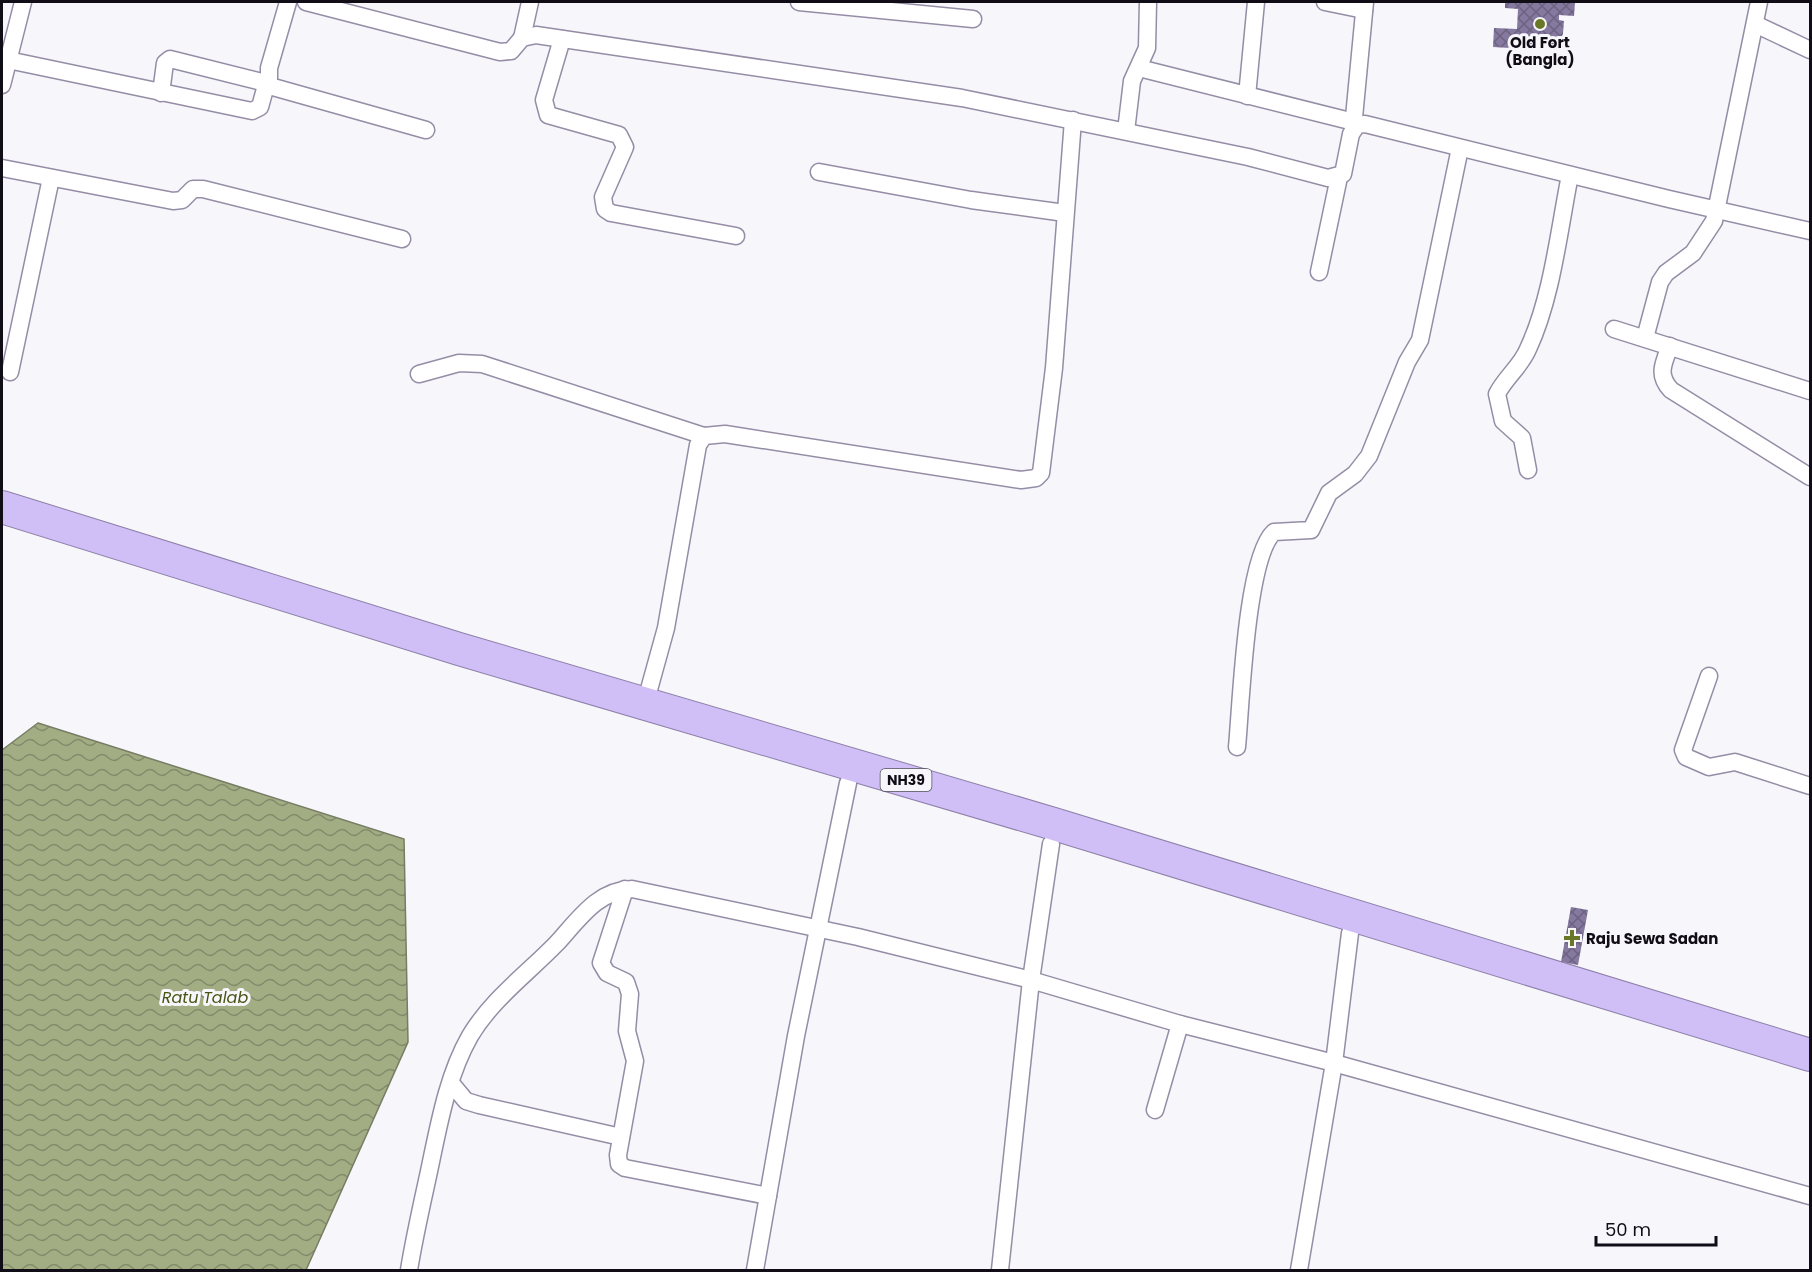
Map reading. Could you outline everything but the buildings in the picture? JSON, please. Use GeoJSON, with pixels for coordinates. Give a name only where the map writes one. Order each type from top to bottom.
{"type":"FeatureCollection","features":[{"type":"Feature","properties":{"kind":"highway","name":"NH39"},"geometry":{"type":"LineString","coordinates":[[2,507],[645,704],[1143,851],[1810,1054]]}},
{"type":"Feature","properties":{"kind":"highway","name":"NH39"},"geometry":{"type":"LineString","coordinates":[[2,529],[502,682],[848,783],[1810,1072]]}},
{"type":"Feature","properties":{"kind":"street"},"geometry":{"type":"LineString","coordinates":[[2,85],[23,2]]}},
{"type":"Feature","properties":{"kind":"street"},"geometry":{"type":"LineString","coordinates":[[8,60],[252,111],[260,107],[288,2]]}},
{"type":"Feature","properties":{"kind":"street"},"geometry":{"type":"LineString","coordinates":[[306,2],[500,52],[511,51],[522,38],[530,2]]}},
{"type":"Feature","properties":{"kind":"street"},"geometry":{"type":"LineString","coordinates":[[799,2],[974,19]]}},
{"type":"Feature","properties":{"kind":"street"},"geometry":{"type":"LineString","coordinates":[[1125,131],[1132,81],[1147,48],[1148,2]]}},
{"type":"Feature","properties":{"kind":"street"},"geometry":{"type":"LineString","coordinates":[[1247,96],[1256,2]]}},
{"type":"Feature","properties":{"kind":"street"},"geometry":{"type":"LineString","coordinates":[[1319,272],[1339,177],[1346,166],[1354,125],[1364,6],[1325,2]]}},
{"type":"Feature","properties":{"kind":"street"},"geometry":{"type":"LineString","coordinates":[[1645,338],[1660,282],[1666,273],[1692,253],[1714,221],[1759,2]]}},
{"type":"Feature","properties":{"kind":"street"},"geometry":{"type":"LineString","coordinates":[[1755,24],[1810,50]]}},
{"type":"Feature","properties":{"kind":"street"},"geometry":{"type":"LineString","coordinates":[[522,38],[536,35],[962,98],[1248,157],[1328,178],[1339,177]]}},
{"type":"Feature","properties":{"kind":"street"},"geometry":{"type":"LineString","coordinates":[[562,39],[544,100],[548,115],[619,135],[625,147],[603,198],[605,209],[611,213],[736,237]]}},
{"type":"Feature","properties":{"kind":"street"},"geometry":{"type":"LineString","coordinates":[[160,93],[165,63],[170,59],[267,80],[269,84],[281,91],[426,129]]}},
{"type":"Feature","properties":{"kind":"street"},"geometry":{"type":"LineString","coordinates":[[1139,68],[1354,125],[1365,124],[1810,231]]}},
{"type":"Feature","properties":{"kind":"street"},"geometry":{"type":"LineString","coordinates":[[419,374],[459,363],[483,364],[704,435],[725,434],[1021,480],[1036,477],[1043,465],[1054,368],[1073,120]]}},
{"type":"Feature","properties":{"kind":"street"},"geometry":{"type":"LineString","coordinates":[[1237,747],[1249,616],[1256,577],[1267,542],[1274,532],[1311,530],[1329,493],[1355,474],[1370,456],[1407,362],[1420,340],[1460,148]]}},
{"type":"Feature","properties":{"kind":"street"},"geometry":{"type":"LineString","coordinates":[[2,168],[173,201],[183,200],[193,189],[203,189],[402,239]]}},
{"type":"Feature","properties":{"kind":"street"},"geometry":{"type":"LineString","coordinates":[[819,172],[971,200],[1065,213]]}},
{"type":"Feature","properties":{"kind":"street"},"geometry":{"type":"LineString","coordinates":[[1528,470],[1522,438],[1503,421],[1499,413],[1497,394],[1504,380],[1529,348],[1545,294],[1570,175]]}},
{"type":"Feature","properties":{"kind":"street"},"geometry":{"type":"LineString","coordinates":[[10,372],[51,178]]}},
{"type":"Feature","properties":{"kind":"street"},"geometry":{"type":"LineString","coordinates":[[1614,329],[1810,391]]}},
{"type":"Feature","properties":{"kind":"street"},"geometry":{"type":"LineString","coordinates":[[1670,346],[1661,370],[1662,379],[1671,390],[1810,477]]}},
{"type":"Feature","properties":{"kind":"street"},"geometry":{"type":"LineString","coordinates":[[645,704],[666,627],[698,446],[704,435]]}},
{"type":"Feature","properties":{"kind":"street"},"geometry":{"type":"LineString","coordinates":[[1709,676],[1683,750],[1686,758],[1709,768],[1735,762],[1810,784]]}},
{"type":"Feature","properties":{"kind":"street"},"geometry":{"type":"LineString","coordinates":[[755,1270],[818,930],[848,783]]}},
{"type":"Feature","properties":{"kind":"street"},"geometry":{"type":"LineString","coordinates":[[1000,1270],[1031,980],[1051,844]]}},
{"type":"Feature","properties":{"kind":"street"},"geometry":{"type":"LineString","coordinates":[[409,1270],[437,1133],[451,1083],[470,1036],[501,996],[538,962],[600,898],[617,889],[858,937],[1031,980],[1180,1024],[1334,1063],[1810,1196]]}},
{"type":"Feature","properties":{"kind":"street"},"geometry":{"type":"LineString","coordinates":[[625,889],[601,963],[607,973],[626,982],[630,994],[627,1031],[635,1061],[618,1160],[625,1168],[768,1196]]}},
{"type":"Feature","properties":{"kind":"street"},"geometry":{"type":"LineString","coordinates":[[1299,1270],[1334,1063],[1350,933]]}},
{"type":"Feature","properties":{"kind":"street"},"geometry":{"type":"LineString","coordinates":[[1155,1110],[1180,1024]]}},
{"type":"Feature","properties":{"kind":"street"},"geometry":{"type":"LineString","coordinates":[[451,1083],[466,1101],[621,1137]]}},
{"type":"Feature","properties":{"kind":"water","name":"Ratu Talab"},"geometry":{"type":"Polygon","coordinates":[[[38,723],[404,839],[408,1042],[306,1270],[2,1270],[2,750],[38,723]]]}},
{"type":"Feature","properties":{"kind":"place","name":"Old Fort (Bangla)"},"geometry":{"type":"Point","coordinates":[1540,24]}},
{"type":"Feature","properties":{"kind":"place","name":"Raju Sewa Sadan"},"geometry":{"type":"Point","coordinates":[1572,938]}}]}
